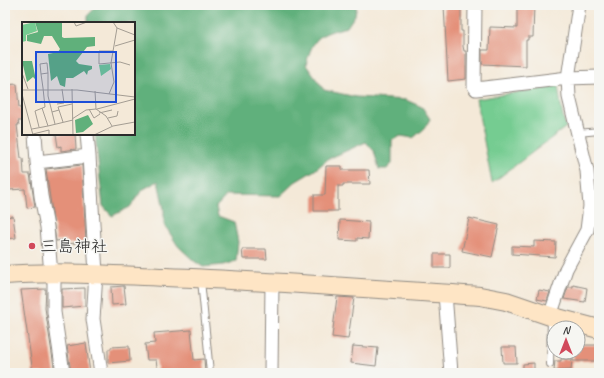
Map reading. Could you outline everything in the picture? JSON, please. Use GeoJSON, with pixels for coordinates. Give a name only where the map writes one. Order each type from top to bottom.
{"type":"FeatureCollection","features":[{"type":"Feature","properties":{"kind":"street"},"geometry":{"type":"LineString","coordinates":[[475,5],[474,86],[476,89],[568,78],[599,77]]}},
{"type":"Feature","properties":{"kind":"street"},"geometry":{"type":"LineString","coordinates":[[551,317],[566,269],[584,238],[588,223],[589,188],[578,133],[570,108],[568,78],[579,5]]}},
{"type":"Feature","properties":{"kind":"street"},"geometry":{"type":"LineString","coordinates":[[35,135],[40,196],[47,227],[54,312],[64,373]]}},
{"type":"Feature","properties":{"kind":"street"},"geometry":{"type":"LineString","coordinates":[[87,135],[96,274],[93,319],[101,373]]}},
{"type":"Feature","properties":{"kind":"street"},"geometry":{"type":"LineString","coordinates":[[37,162],[89,156]]}},
{"type":"Feature","properties":{"kind":"street"},"geometry":{"type":"LineString","coordinates":[[5,275],[96,274],[200,278],[480,296],[506,301],[551,317],[599,329]]}},
{"type":"Feature","properties":{"kind":"street"},"geometry":{"type":"LineString","coordinates":[[271,373],[272,282]]}},
{"type":"Feature","properties":{"kind":"street"},"geometry":{"type":"LineString","coordinates":[[445,293],[451,373]]}},
{"type":"Feature","properties":{"kind":"lane"},"geometry":{"type":"LineString","coordinates":[[578,133],[599,131]]}},
{"type":"Feature","properties":{"kind":"lane"},"geometry":{"type":"LineString","coordinates":[[200,278],[210,373]]}},
{"type":"Feature","properties":{"kind":"lane"},"geometry":{"type":"LineString","coordinates":[[550,364],[551,317]]}},
{"type":"Feature","properties":{"kind":"green space"},"geometry":{"type":"Polygon","coordinates":[[[98,5],[357,5],[355,15],[347,27],[324,34],[315,42],[306,65],[324,90],[356,97],[406,100],[422,107],[430,119],[424,129],[413,138],[401,136],[392,140],[392,164],[387,169],[379,169],[374,151],[366,142],[328,159],[315,170],[295,182],[280,196],[227,195],[216,207],[218,216],[234,222],[238,242],[236,261],[223,265],[203,267],[178,246],[164,224],[164,209],[158,181],[142,190],[130,207],[112,216],[103,206],[95,135],[135,135],[135,22],[88,22],[88,15],[98,5]]]}},
{"type":"Feature","properties":{"kind":"green space"},"geometry":{"type":"Polygon","coordinates":[[[558,86],[562,113],[566,127],[492,183],[476,99],[558,86]]]}},
{"type":"Feature","properties":{"kind":"building"},"geometry":{"type":"Polygon","coordinates":[[[444,5],[461,5],[461,31],[463,31],[464,51],[466,51],[466,79],[448,81],[444,5]]]}},
{"type":"Feature","properties":{"kind":"building"},"geometry":{"type":"Polygon","coordinates":[[[517,5],[534,5],[533,37],[528,37],[528,40],[526,40],[526,66],[482,64],[482,50],[489,50],[490,27],[517,28],[517,5]]]}},
{"type":"Feature","properties":{"kind":"building"},"geometry":{"type":"Polygon","coordinates":[[[17,84],[19,108],[21,108],[22,114],[22,121],[18,121],[19,125],[17,125],[21,158],[23,158],[24,174],[30,174],[35,207],[27,208],[25,189],[9,190],[7,170],[5,170],[5,140],[8,140],[5,115],[8,115],[5,85],[17,84]]]}},
{"type":"Feature","properties":{"kind":"building"},"geometry":{"type":"Polygon","coordinates":[[[56,135],[75,135],[76,149],[61,151],[61,146],[58,147],[56,135]]]}},
{"type":"Feature","properties":{"kind":"building"},"geometry":{"type":"Polygon","coordinates":[[[82,165],[86,242],[66,244],[66,240],[56,241],[46,169],[82,165]]]}},
{"type":"Feature","properties":{"kind":"building"},"geometry":{"type":"Polygon","coordinates":[[[326,166],[342,166],[342,170],[369,170],[370,184],[343,184],[343,186],[338,186],[338,211],[314,211],[314,195],[325,195],[326,166]]]}},
{"type":"Feature","properties":{"kind":"building"},"geometry":{"type":"Polygon","coordinates":[[[13,216],[16,238],[5,239],[5,217],[13,216]]]}},
{"type":"Feature","properties":{"kind":"building"},"geometry":{"type":"Polygon","coordinates":[[[469,218],[499,225],[492,257],[462,251],[469,218]]]}},
{"type":"Feature","properties":{"kind":"building"},"geometry":{"type":"Polygon","coordinates":[[[340,220],[369,222],[368,239],[357,238],[357,241],[339,240],[340,220]]]}},
{"type":"Feature","properties":{"kind":"building"},"geometry":{"type":"Polygon","coordinates":[[[534,241],[556,242],[555,257],[512,254],[512,246],[534,247],[534,241]]]}},
{"type":"Feature","properties":{"kind":"building"},"geometry":{"type":"Polygon","coordinates":[[[242,249],[266,249],[267,259],[243,259],[242,249]]]}},
{"type":"Feature","properties":{"kind":"building"},"geometry":{"type":"Polygon","coordinates":[[[434,254],[450,254],[450,268],[434,268],[434,254]]]}},
{"type":"Feature","properties":{"kind":"building"},"geometry":{"type":"Polygon","coordinates":[[[573,285],[587,288],[585,302],[564,299],[568,287],[573,287],[573,285]]]}},
{"type":"Feature","properties":{"kind":"building"},"geometry":{"type":"Polygon","coordinates":[[[124,286],[126,304],[112,305],[111,287],[124,286]]]}},
{"type":"Feature","properties":{"kind":"building"},"geometry":{"type":"Polygon","coordinates":[[[85,288],[85,306],[62,308],[62,289],[85,288]]]}},
{"type":"Feature","properties":{"kind":"building"},"geometry":{"type":"Polygon","coordinates":[[[46,289],[45,308],[55,373],[33,373],[21,290],[46,289]]]}},
{"type":"Feature","properties":{"kind":"building"},"geometry":{"type":"Polygon","coordinates":[[[539,290],[550,292],[547,301],[537,299],[539,290]]]}},
{"type":"Feature","properties":{"kind":"building"},"geometry":{"type":"Polygon","coordinates":[[[337,297],[354,298],[348,339],[332,337],[337,297]]]}},
{"type":"Feature","properties":{"kind":"building"},"geometry":{"type":"Polygon","coordinates":[[[191,330],[194,360],[204,359],[205,373],[158,373],[156,360],[147,360],[145,344],[155,343],[154,333],[191,330]]]}},
{"type":"Feature","properties":{"kind":"building"},"geometry":{"type":"Polygon","coordinates":[[[86,343],[90,373],[71,373],[67,346],[86,343]]]}},
{"type":"Feature","properties":{"kind":"building"},"geometry":{"type":"Polygon","coordinates":[[[586,345],[599,345],[599,359],[595,359],[595,361],[573,361],[586,360],[586,345]]]}},
{"type":"Feature","properties":{"kind":"building"},"geometry":{"type":"Polygon","coordinates":[[[129,346],[130,361],[108,363],[108,349],[111,349],[111,347],[129,346]]]}},
{"type":"Feature","properties":{"kind":"building"},"geometry":{"type":"Polygon","coordinates":[[[353,346],[378,348],[376,366],[351,363],[353,346]]]}},
{"type":"Feature","properties":{"kind":"building"},"geometry":{"type":"Polygon","coordinates":[[[502,347],[516,347],[517,363],[503,363],[502,347]]]}},
{"type":"Feature","properties":{"kind":"building"},"geometry":{"type":"Polygon","coordinates":[[[572,360],[571,370],[554,371],[555,361],[572,360]]]}},
{"type":"Feature","properties":{"kind":"building"},"geometry":{"type":"Polygon","coordinates":[[[534,363],[534,373],[523,373],[523,364],[534,363]]]}},
{"type":"Feature","properties":{"kind":"place","name":"三島神社"},"geometry":{"type":"Point","coordinates":[32,246]}}]}
